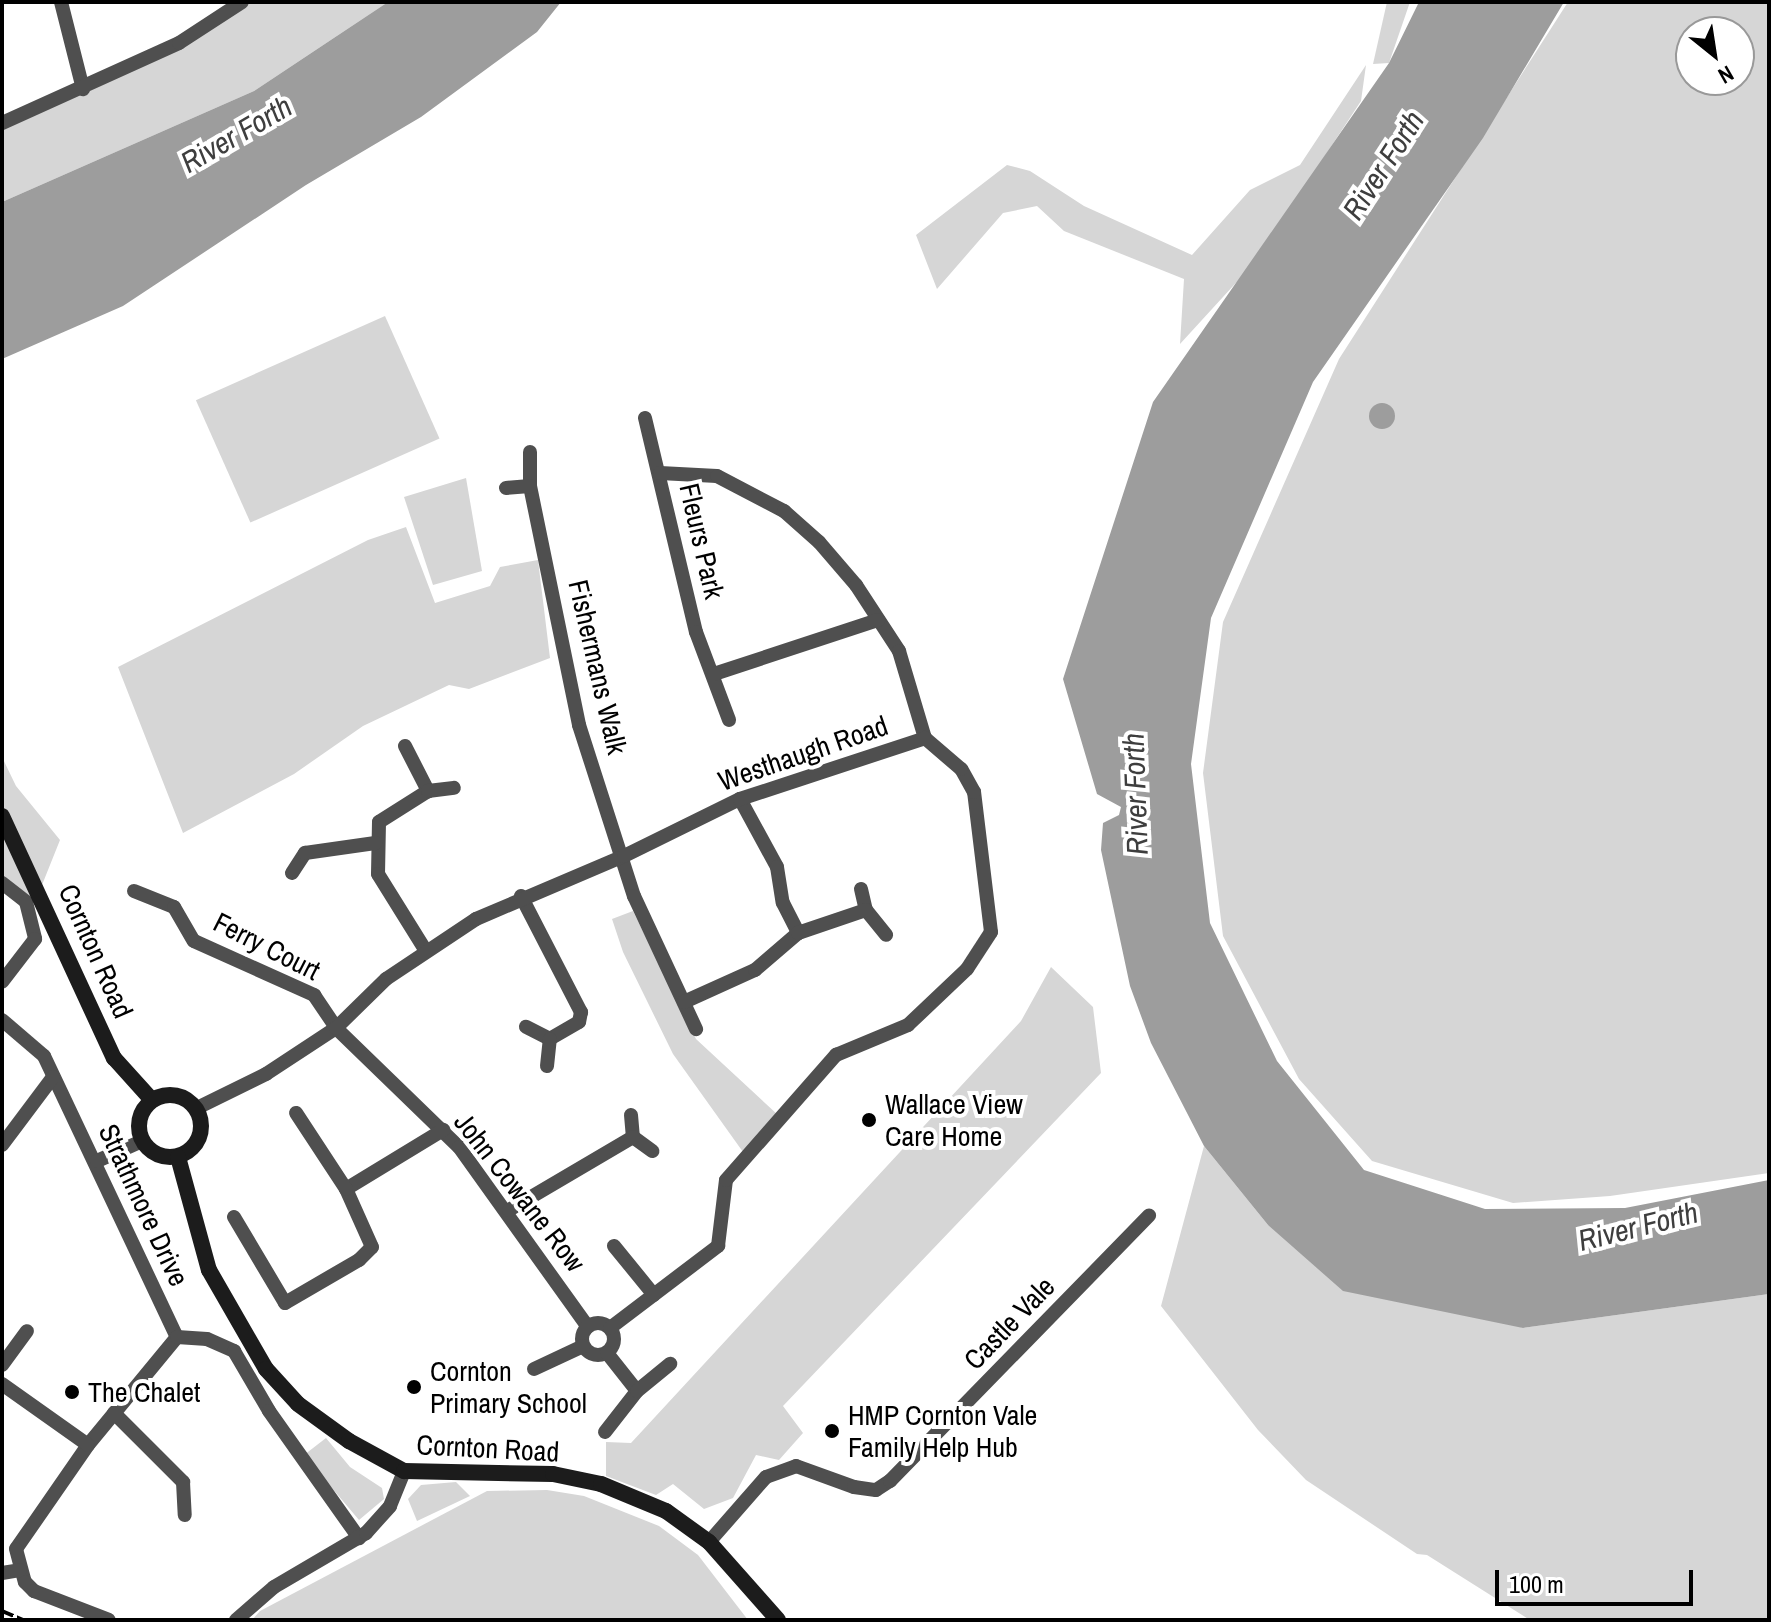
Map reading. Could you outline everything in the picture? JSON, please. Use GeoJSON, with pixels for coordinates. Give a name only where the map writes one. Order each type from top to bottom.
{"type":"FeatureCollection","features":[{"type":"Feature","properties":{"kind":"main road","name":"Cornton Road"},"geometry":{"type":"LineString","coordinates":[[2,816],[114,1058],[152,1100]]}},
{"type":"Feature","properties":{"kind":"main road"},"geometry":{"type":"LineString","coordinates":[[175,1094],[197,1108],[199,1138],[178,1157],[154,1153],[142,1141],[140,1115],[152,1100],[175,1094]]}},
{"type":"Feature","properties":{"kind":"main road","name":"Cornton Road"},"geometry":{"type":"LineString","coordinates":[[178,1157],[209,1270],[266,1369],[310,1413],[404,1471],[553,1474],[601,1484],[666,1511],[709,1542],[778,1620]]}},
{"type":"Feature","properties":{"kind":"street"},"geometry":{"type":"LineString","coordinates":[[61,2],[83,89]]}},
{"type":"Feature","properties":{"kind":"street"},"geometry":{"type":"LineString","coordinates":[[2,123],[179,43],[242,2]]}},
{"type":"Feature","properties":{"kind":"street","name":"Fleurs Park"},"geometry":{"type":"LineString","coordinates":[[645,418],[696,632],[729,720]]}},
{"type":"Feature","properties":{"kind":"street","name":"Fishermans Walk"},"geometry":{"type":"LineString","coordinates":[[530,452],[530,486],[579,725],[638,906],[658,939],[696,1029]]}},
{"type":"Feature","properties":{"kind":"street"},"geometry":{"type":"LineString","coordinates":[[660,473],[717,476],[784,511],[836,561],[899,651],[925,738]]}},
{"type":"Feature","properties":{"kind":"street"},"geometry":{"type":"LineString","coordinates":[[506,488],[530,486]]}},
{"type":"Feature","properties":{"kind":"street"},"geometry":{"type":"LineString","coordinates":[[714,674],[878,620]]}},
{"type":"Feature","properties":{"kind":"street","name":"Westhaugh Road"},"geometry":{"type":"LineString","coordinates":[[197,1108],[266,1074],[336,1028],[386,979],[426,951],[521,896],[624,856],[740,799],[925,738],[961,769],[974,792],[991,932],[967,969],[908,1025],[836,1055],[726,1180],[718,1246],[654,1295]]}},
{"type":"Feature","properties":{"kind":"street"},"geometry":{"type":"LineString","coordinates":[[405,746],[428,791]]}},
{"type":"Feature","properties":{"kind":"street"},"geometry":{"type":"LineString","coordinates":[[426,951],[378,874],[375,843],[379,822],[428,791],[454,788]]}},
{"type":"Feature","properties":{"kind":"street"},"geometry":{"type":"LineString","coordinates":[[740,799],[777,867],[783,903],[798,933]]}},
{"type":"Feature","properties":{"kind":"street"},"geometry":{"type":"LineString","coordinates":[[292,873],[305,853],[375,843]]}},
{"type":"Feature","properties":{"kind":"street"},"geometry":{"type":"LineString","coordinates":[[2,883],[26,902],[35,939],[2,982]]}},
{"type":"Feature","properties":{"kind":"street"},"geometry":{"type":"LineString","coordinates":[[861,889],[866,910],[886,935]]}},
{"type":"Feature","properties":{"kind":"street","name":"Ferry Court"},"geometry":{"type":"LineString","coordinates":[[134,891],[174,907],[194,941],[314,995],[336,1028]]}},
{"type":"Feature","properties":{"kind":"street"},"geometry":{"type":"LineString","coordinates":[[521,896],[581,1012],[579,1022],[550,1039]]}},
{"type":"Feature","properties":{"kind":"street"},"geometry":{"type":"LineString","coordinates":[[684,1002],[755,970],[798,933],[866,910]]}},
{"type":"Feature","properties":{"kind":"street","name":"Strathmore Drive"},"geometry":{"type":"LineString","coordinates":[[2,1020],[44,1056],[97,1161],[177,1337]]}},
{"type":"Feature","properties":{"kind":"street"},"geometry":{"type":"LineString","coordinates":[[526,1027],[550,1039]]}},
{"type":"Feature","properties":{"kind":"street","name":"John Cowane Row"},"geometry":{"type":"LineString","coordinates":[[336,1028],[443,1130],[509,1210],[588,1327]]}},
{"type":"Feature","properties":{"kind":"street"},"geometry":{"type":"LineString","coordinates":[[547,1066],[550,1039]]}},
{"type":"Feature","properties":{"kind":"street"},"geometry":{"type":"LineString","coordinates":[[2,1145],[53,1077]]}},
{"type":"Feature","properties":{"kind":"street"},"geometry":{"type":"LineString","coordinates":[[234,1217],[285,1303],[359,1260],[372,1247],[346,1189],[296,1113]]}},
{"type":"Feature","properties":{"kind":"street"},"geometry":{"type":"LineString","coordinates":[[631,1115],[633,1137],[652,1151]]}},
{"type":"Feature","properties":{"kind":"street"},"geometry":{"type":"LineString","coordinates":[[346,1189],[443,1130]]}},
{"type":"Feature","properties":{"kind":"street"},"geometry":{"type":"LineString","coordinates":[[509,1210],[633,1137]]}},
{"type":"Feature","properties":{"kind":"street"},"geometry":{"type":"LineString","coordinates":[[97,1161],[142,1141]]}},
{"type":"Feature","properties":{"kind":"street","name":"Castle Vale"},"geometry":{"type":"LineString","coordinates":[[709,1542],[766,1477],[796,1466],[854,1487],[876,1490],[890,1481],[1149,1216]]}},
{"type":"Feature","properties":{"kind":"street"},"geometry":{"type":"LineString","coordinates":[[610,1328],[654,1295],[614,1246]]}},
{"type":"Feature","properties":{"kind":"street"},"geometry":{"type":"LineString","coordinates":[[602,1323],[610,1328],[615,1341],[607,1353],[596,1355],[583,1346],[588,1327],[602,1323]]}},
{"type":"Feature","properties":{"kind":"street"},"geometry":{"type":"LineString","coordinates":[[2,1365],[27,1331]]}},
{"type":"Feature","properties":{"kind":"street"},"geometry":{"type":"LineString","coordinates":[[109,1620],[34,1591],[20,1570],[19,1539],[88,1445],[177,1337],[207,1339],[234,1351],[269,1411],[359,1538]]}},
{"type":"Feature","properties":{"kind":"street"},"geometry":{"type":"LineString","coordinates":[[534,1369],[583,1346]]}},
{"type":"Feature","properties":{"kind":"street"},"geometry":{"type":"LineString","coordinates":[[607,1353],[637,1391]]}},
{"type":"Feature","properties":{"kind":"street"},"geometry":{"type":"LineString","coordinates":[[605,1432],[637,1391],[670,1364]]}},
{"type":"Feature","properties":{"kind":"street"},"geometry":{"type":"LineString","coordinates":[[2,1384],[88,1445]]}},
{"type":"Feature","properties":{"kind":"street"},"geometry":{"type":"LineString","coordinates":[[114,1413],[183,1482],[185,1515]]}},
{"type":"Feature","properties":{"kind":"street"},"geometry":{"type":"LineString","coordinates":[[236,1620],[266,1592],[359,1538],[390,1506],[404,1471]]}},
{"type":"Feature","properties":{"kind":"street"},"geometry":{"type":"LineString","coordinates":[[2,1573],[20,1570]]}},
{"type":"Feature","properties":{"kind":"shaded area"},"geometry":{"type":"Polygon","coordinates":[[[246,2],[388,2],[254,91],[2,202],[2,127],[246,2]]]}},
{"type":"Feature","properties":{"kind":"shaded area"},"geometry":{"type":"Polygon","coordinates":[[[1387,2],[1410,2],[1389,63],[1373,64],[1387,2]]]}},
{"type":"Feature","properties":{"kind":"shaded area"},"geometry":{"type":"Polygon","coordinates":[[[1568,2],[1769,2],[1769,1173],[1610,1196],[1513,1203],[1372,1161],[1299,1079],[1223,936],[1203,773],[1223,622],[1339,359],[1568,2]]]}},
{"type":"Feature","properties":{"kind":"shaded area"},"geometry":{"type":"Polygon","coordinates":[[[1366,65],[1361,101],[1255,262],[1180,344],[1184,279],[1064,231],[1037,206],[1003,213],[937,289],[916,235],[1007,165],[1030,171],[1084,206],[1192,255],[1250,190],[1300,165],[1366,65]]]}},
{"type":"Feature","properties":{"kind":"shaded area"},"geometry":{"type":"Polygon","coordinates":[[[385,316],[440,438],[250,523],[196,400],[385,316]]]}},
{"type":"Feature","properties":{"kind":"shaded area"},"geometry":{"type":"Polygon","coordinates":[[[466,478],[482,571],[433,585],[404,497],[466,478]]]}},
{"type":"Feature","properties":{"kind":"shaded area"},"geometry":{"type":"Polygon","coordinates":[[[406,527],[435,603],[490,586],[500,567],[538,560],[550,658],[469,689],[449,685],[363,726],[294,774],[183,833],[118,667],[368,540],[406,527]]]}},
{"type":"Feature","properties":{"kind":"shaded area"},"geometry":{"type":"Polygon","coordinates":[[[2,757],[16,786],[60,840],[36,900],[2,877],[2,757]]]}},
{"type":"Feature","properties":{"kind":"shaded area"},"geometry":{"type":"Polygon","coordinates":[[[633,911],[696,1039],[778,1115],[743,1152],[673,1054],[623,952],[612,919],[633,911]]]}},
{"type":"Feature","properties":{"kind":"shaded area"},"geometry":{"type":"Polygon","coordinates":[[[1051,967],[1093,1007],[1101,1073],[783,1406],[803,1433],[779,1460],[756,1455],[733,1498],[704,1509],[673,1484],[656,1495],[606,1476],[606,1442],[631,1443],[1021,1021],[1051,967]]]}},
{"type":"Feature","properties":{"kind":"shaded area"},"geometry":{"type":"Polygon","coordinates":[[[1204,1146],[1268,1225],[1523,1328],[1769,1294],[1769,1620],[1530,1620],[1427,1555],[1417,1554],[1306,1480],[1258,1430],[1161,1306],[1204,1146]]]}},
{"type":"Feature","properties":{"kind":"shaded area"},"geometry":{"type":"Polygon","coordinates":[[[326,1438],[350,1467],[382,1488],[384,1499],[359,1520],[304,1455],[326,1438]]]}},
{"type":"Feature","properties":{"kind":"shaded area"},"geometry":{"type":"Polygon","coordinates":[[[456,1482],[470,1496],[417,1521],[408,1499],[421,1485],[456,1482]]]}},
{"type":"Feature","properties":{"kind":"shaded area"},"geometry":{"type":"Polygon","coordinates":[[[547,1490],[584,1496],[659,1526],[698,1555],[748,1620],[252,1620],[260,1611],[487,1491],[547,1490]]]}},
{"type":"Feature","properties":{"kind":"water","name":"River Forth"},"geometry":{"type":"Polygon","coordinates":[[[388,2],[561,2],[537,32],[421,117],[306,185],[123,306],[2,359],[2,202],[254,91],[388,2]]]}},
{"type":"Feature","properties":{"kind":"water","name":"River Forth"},"geometry":{"type":"Polygon","coordinates":[[[1419,2],[1564,2],[1483,138],[1313,382],[1211,618],[1191,764],[1210,923],[1277,1061],[1364,1170],[1485,1209],[1625,1208],[1769,1180],[1769,1294],[1523,1328],[1343,1291],[1268,1225],[1204,1146],[1151,1043],[1130,986],[1101,850],[1103,823],[1119,815],[1121,807],[1097,794],[1063,679],[1153,402],[1389,63],[1419,2]]]}},
{"type":"Feature","properties":{"kind":"water"},"geometry":{"type":"Polygon","coordinates":[[[1382,403],[1391,407],[1395,416],[1391,425],[1382,429],[1373,425],[1369,416],[1373,407],[1382,403]]]}},
{"type":"Feature","properties":{"kind":"railway"},"geometry":{"type":"LineString","coordinates":[[2,1611],[23,1620]]}},
{"type":"Feature","properties":{"kind":"place","name":"Wallace View Care Home"},"geometry":{"type":"Point","coordinates":[869,1120]}},
{"type":"Feature","properties":{"kind":"place","name":"Cornton Primary School"},"geometry":{"type":"Point","coordinates":[414,1387]}},
{"type":"Feature","properties":{"kind":"place","name":"The Chalet"},"geometry":{"type":"Point","coordinates":[72,1392]}},
{"type":"Feature","properties":{"kind":"place","name":"HMP Cornton Vale Family Help Hub"},"geometry":{"type":"Point","coordinates":[832,1431]}}]}
